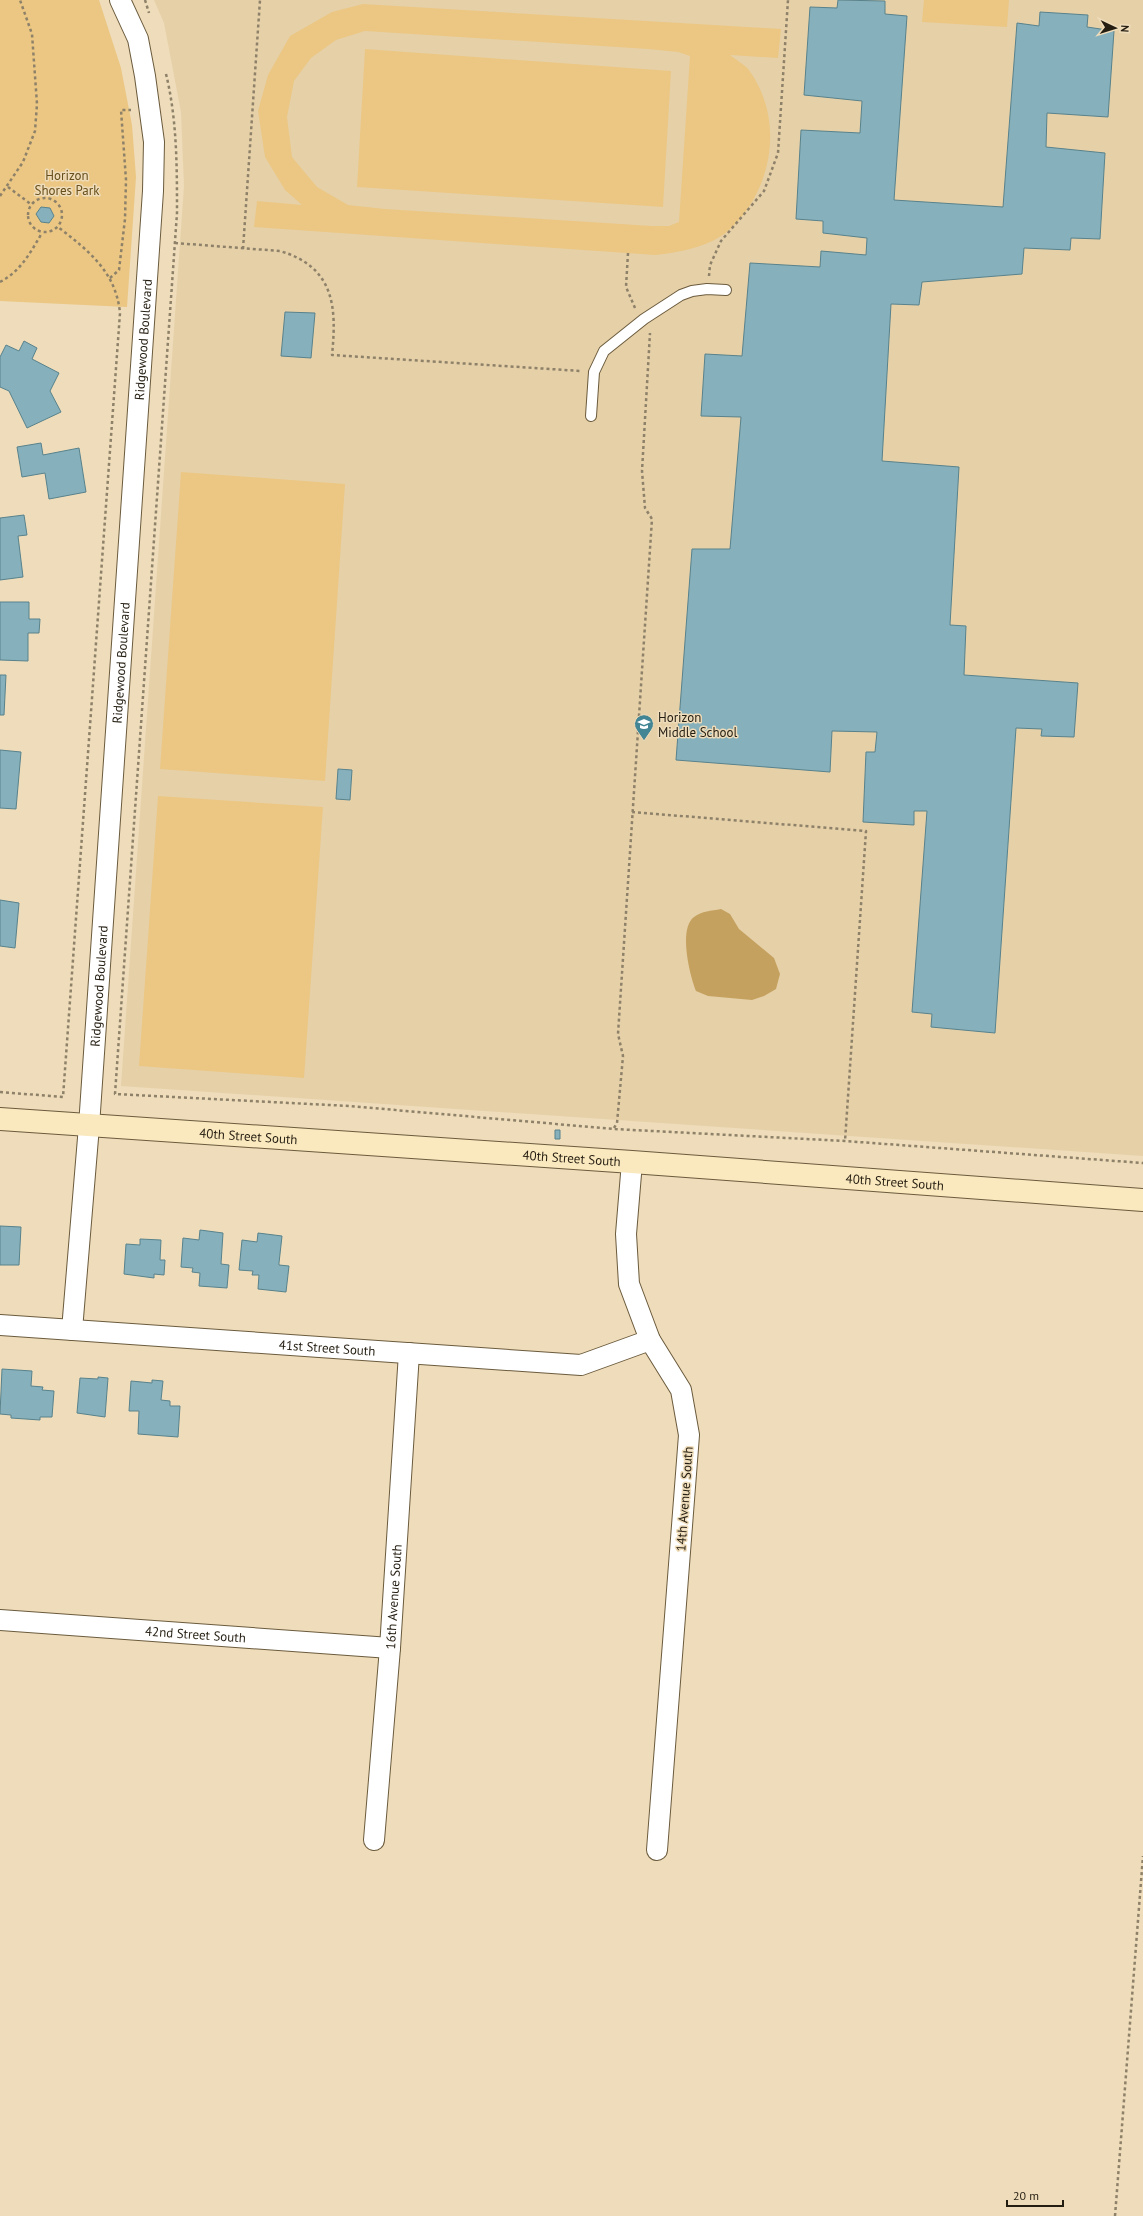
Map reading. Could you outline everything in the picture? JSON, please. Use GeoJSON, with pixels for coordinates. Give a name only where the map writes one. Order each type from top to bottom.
{"type":"FeatureCollection","features":[{"type":"Feature","properties":{"kind":"street","name":"Ridgewood Boulevard"},"geometry":{"type":"LineString","coordinates":[[72,1330],[89,1126],[153,191],[154,142],[138,39],[120,0]]}},
{"type":"Feature","properties":{"kind":"street","name":"40th Street South"},"geometry":{"type":"LineString","coordinates":[[0,1119],[632,1162],[1143,1200]]}},
{"type":"Feature","properties":{"kind":"street","name":"14th Avenue South"},"geometry":{"type":"LineString","coordinates":[[632,1162],[626,1234],[630,1284],[650,1340],[681,1390],[688,1435],[657,1850]]}},
{"type":"Feature","properties":{"kind":"street","name":"41st Street South"},"geometry":{"type":"LineString","coordinates":[[0,1324],[581,1365],[650,1340]]}},
{"type":"Feature","properties":{"kind":"street","name":"16th Avenue South"},"geometry":{"type":"LineString","coordinates":[[374,1840],[390,1648],[409,1353]]}},
{"type":"Feature","properties":{"kind":"street","name":"42nd Street South"},"geometry":{"type":"LineString","coordinates":[[0,1620],[390,1648]]}},
{"type":"Feature","properties":{"kind":"lane"},"geometry":{"type":"LineString","coordinates":[[591,416],[594,372],[604,352],[644,319],[681,295],[692,291],[707,289],[726,290]]}},
{"type":"Feature","properties":{"kind":"path"},"geometry":{"type":"LineString","coordinates":[[0,196],[8,187],[24,162],[35,131],[37,104],[32,34],[20,0]]}},
{"type":"Feature","properties":{"kind":"path"},"geometry":{"type":"LineString","coordinates":[[145,0],[150,15]]}},
{"type":"Feature","properties":{"kind":"path"},"geometry":{"type":"LineString","coordinates":[[243,249],[260,0]]}},
{"type":"Feature","properties":{"kind":"path"},"geometry":{"type":"LineString","coordinates":[[707,289],[710,265],[721,241],[764,191],[778,152],[788,0]]}},
{"type":"Feature","properties":{"kind":"path"},"geometry":{"type":"LineString","coordinates":[[164,66],[173,109],[177,168],[175,243],[115,1094],[349,1106],[614,1129],[845,1141],[1143,1163]]}},
{"type":"Feature","properties":{"kind":"path"},"geometry":{"type":"LineString","coordinates":[[110,278],[120,270],[125,219],[126,180],[121,110],[173,109]]}},
{"type":"Feature","properties":{"kind":"path"},"geometry":{"type":"LineString","coordinates":[[8,187],[32,205]]}},
{"type":"Feature","properties":{"kind":"path"},"geometry":{"type":"LineString","coordinates":[[48,198],[59,205],[62,218],[58,227],[55,230],[42,233],[30,226],[28,212],[32,205],[34,201],[48,198]]}},
{"type":"Feature","properties":{"kind":"path"},"geometry":{"type":"LineString","coordinates":[[0,1092],[63,1097],[120,313],[119,296],[101,264],[83,246],[58,227]]}},
{"type":"Feature","properties":{"kind":"path"},"geometry":{"type":"LineString","coordinates":[[0,282],[12,276],[27,260],[42,233]]}},
{"type":"Feature","properties":{"kind":"path"},"geometry":{"type":"LineString","coordinates":[[175,243],[280,251],[294,255],[310,265],[323,278],[330,293],[333,310],[332,355],[594,372]]}},
{"type":"Feature","properties":{"kind":"path"},"geometry":{"type":"LineString","coordinates":[[614,1129],[617,1123],[623,1056],[618,1034],[652,519],[646,508],[642,471],[651,335],[644,319],[634,308],[626,287],[628,253]]}},
{"type":"Feature","properties":{"kind":"path"},"geometry":{"type":"LineString","coordinates":[[632,812],[866,831],[845,1141]]}},
{"type":"Feature","properties":{"kind":"path"},"geometry":{"type":"LineString","coordinates":[[1115,2216],[1143,1856]]}},
{"type":"Feature","properties":{"kind":"shaded area","name":"Horizon Middle School"},"geometry":{"type":"Polygon","coordinates":[[[154,0],[1143,0],[1143,1156],[121,1086],[184,186],[181,112],[164,23],[154,0]]]}},
{"type":"Feature","properties":{"kind":"shaded area"},"geometry":{"type":"Polygon","coordinates":[[[721,909],[730,914],[739,929],[774,958],[780,974],[776,989],[764,996],[752,1000],[708,996],[696,991],[687,953],[686,942],[689,923],[694,917],[700,914],[721,909]]]}},
{"type":"Feature","properties":{"kind":"green space","name":"Horizon Shores Park"},"geometry":{"type":"Polygon","coordinates":[[[0,0],[99,0],[121,68],[132,125],[136,177],[127,307],[0,301],[0,0]]]}},
{"type":"Feature","properties":{"kind":"green space"},"geometry":{"type":"Polygon","coordinates":[[[924,0],[1009,0],[1007,27],[922,22],[924,0]]]}},
{"type":"Feature","properties":{"kind":"green space"},"geometry":{"type":"Polygon","coordinates":[[[363,4],[781,29],[778,58],[730,55],[749,70],[760,90],[767,110],[770,132],[769,154],[764,175],[756,195],[744,214],[722,236],[694,248],[655,255],[254,227],[257,201],[302,205],[285,190],[265,157],[258,111],[268,75],[290,36],[332,12],[363,4]],[[365,31],[336,40],[311,58],[294,81],[287,117],[292,157],[317,187],[348,205],[385,209],[669,226],[679,222],[690,56],[678,52],[365,31]]]}},
{"type":"Feature","properties":{"kind":"green space"},"geometry":{"type":"Polygon","coordinates":[[[365,49],[671,71],[663,207],[357,187],[365,49]]]}},
{"type":"Feature","properties":{"kind":"green space"},"geometry":{"type":"Polygon","coordinates":[[[181,472],[345,484],[325,781],[160,769],[181,472]]]}},
{"type":"Feature","properties":{"kind":"green space"},"geometry":{"type":"Polygon","coordinates":[[[158,796],[323,807],[304,1078],[139,1066],[158,796]]]}},
{"type":"Feature","properties":{"kind":"building"},"geometry":{"type":"Polygon","coordinates":[[[838,0],[885,1],[885,14],[907,16],[894,200],[1003,207],[1017,23],[1039,26],[1040,12],[1088,15],[1087,27],[1114,31],[1108,117],[1047,113],[1046,147],[1105,153],[1100,239],[1071,238],[1070,250],[1024,248],[1022,274],[922,282],[919,305],[891,304],[882,461],[959,467],[950,625],[966,626],[964,675],[1078,683],[1074,737],[1041,736],[1042,729],[1016,728],[995,1033],[931,1027],[932,1014],[912,1012],[927,811],[914,811],[914,825],[863,822],[866,752],[875,752],[877,732],[832,731],[830,772],[676,760],[692,549],[730,549],[741,417],[701,416],[705,354],[742,356],[750,263],[820,267],[821,251],[866,255],[867,238],[823,233],[823,221],[796,219],[801,130],[860,133],[862,101],[804,95],[810,7],[837,8],[838,0]]]}},
{"type":"Feature","properties":{"kind":"building"},"geometry":{"type":"Polygon","coordinates":[[[41,207],[50,208],[54,216],[49,223],[41,222],[36,214],[41,207]]]}},
{"type":"Feature","properties":{"kind":"building"},"geometry":{"type":"Polygon","coordinates":[[[285,312],[315,313],[311,358],[281,356],[285,312]]]}},
{"type":"Feature","properties":{"kind":"building"},"geometry":{"type":"Polygon","coordinates":[[[24,341],[37,348],[32,359],[59,373],[50,391],[61,412],[27,428],[9,391],[0,387],[0,357],[6,345],[19,351],[24,341]]]}},
{"type":"Feature","properties":{"kind":"building"},"geometry":{"type":"Polygon","coordinates":[[[41,443],[43,455],[79,448],[86,492],[49,499],[45,473],[22,477],[17,447],[41,443]]]}},
{"type":"Feature","properties":{"kind":"building"},"geometry":{"type":"Polygon","coordinates":[[[24,515],[27,535],[18,536],[23,577],[0,580],[0,518],[24,515]]]}},
{"type":"Feature","properties":{"kind":"building"},"geometry":{"type":"Polygon","coordinates":[[[0,602],[29,602],[29,619],[40,619],[39,633],[28,633],[28,661],[0,660],[0,602]]]}},
{"type":"Feature","properties":{"kind":"building"},"geometry":{"type":"Polygon","coordinates":[[[0,675],[6,675],[4,715],[0,715],[0,675]]]}},
{"type":"Feature","properties":{"kind":"building"},"geometry":{"type":"Polygon","coordinates":[[[0,750],[21,752],[16,809],[0,808],[0,750]]]}},
{"type":"Feature","properties":{"kind":"building"},"geometry":{"type":"Polygon","coordinates":[[[338,769],[352,770],[350,800],[336,799],[338,769]]]}},
{"type":"Feature","properties":{"kind":"building"},"geometry":{"type":"Polygon","coordinates":[[[0,900],[19,903],[15,948],[0,946],[0,900]]]}},
{"type":"Feature","properties":{"kind":"building"},"geometry":{"type":"Polygon","coordinates":[[[555,1130],[560,1130],[560,1139],[555,1139],[555,1130]]]}},
{"type":"Feature","properties":{"kind":"building"},"geometry":{"type":"Polygon","coordinates":[[[0,1226],[21,1227],[19,1265],[0,1265],[0,1226]]]}},
{"type":"Feature","properties":{"kind":"building"},"geometry":{"type":"Polygon","coordinates":[[[200,1230],[223,1233],[221,1264],[229,1265],[227,1288],[199,1286],[200,1273],[192,1272],[193,1268],[181,1267],[183,1238],[199,1240],[200,1230]]]}},
{"type":"Feature","properties":{"kind":"building"},"geometry":{"type":"Polygon","coordinates":[[[258,1233],[282,1236],[279,1265],[289,1266],[286,1292],[258,1289],[259,1275],[252,1275],[253,1271],[239,1270],[242,1240],[257,1242],[258,1233]]]}},
{"type":"Feature","properties":{"kind":"building"},"geometry":{"type":"Polygon","coordinates":[[[140,1239],[161,1240],[160,1260],[165,1260],[164,1275],[154,1274],[154,1278],[124,1274],[126,1244],[140,1245],[140,1239]]]}},
{"type":"Feature","properties":{"kind":"building"},"geometry":{"type":"Polygon","coordinates":[[[2,1369],[32,1371],[31,1386],[43,1387],[42,1390],[54,1391],[52,1417],[40,1417],[40,1420],[11,1418],[11,1415],[0,1414],[2,1369]]]}},
{"type":"Feature","properties":{"kind":"building"},"geometry":{"type":"Polygon","coordinates":[[[98,1377],[108,1378],[105,1417],[77,1413],[80,1378],[98,1379],[98,1377]]]}},
{"type":"Feature","properties":{"kind":"building"},"geometry":{"type":"Polygon","coordinates":[[[152,1380],[163,1381],[161,1400],[170,1401],[170,1406],[180,1406],[178,1437],[138,1434],[139,1411],[129,1411],[131,1381],[152,1383],[152,1380]]]}},
{"type":"Feature","properties":{"kind":"place","name":"Horizon Middle School"},"geometry":{"type":"Point","coordinates":[644,741]}}]}
